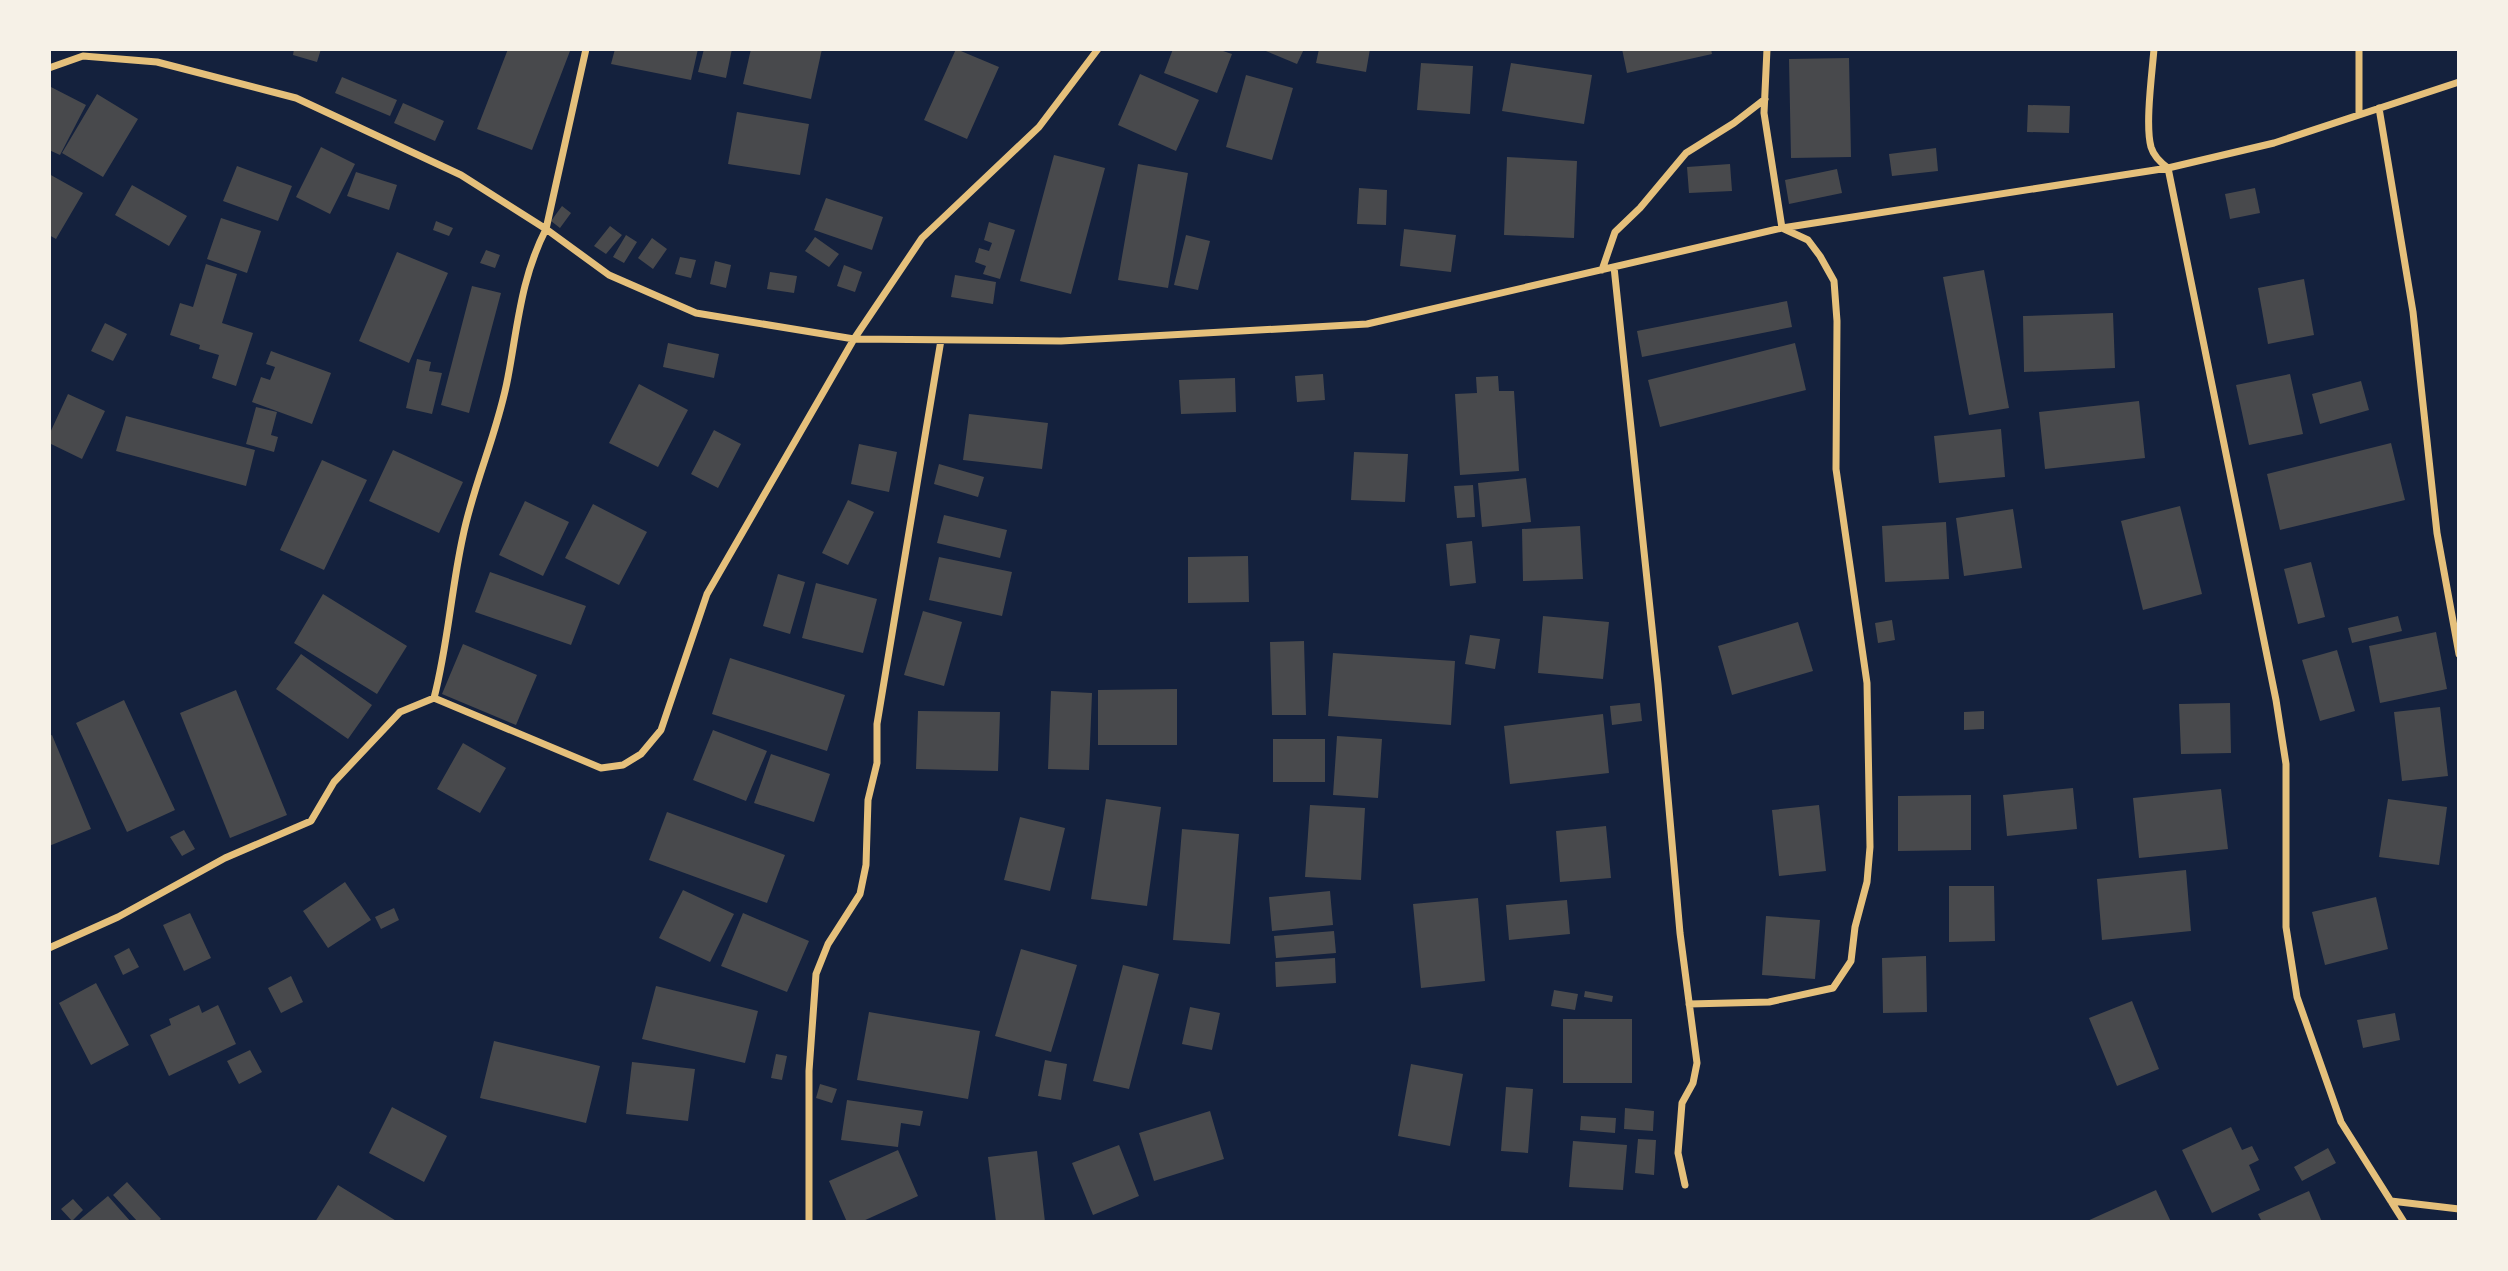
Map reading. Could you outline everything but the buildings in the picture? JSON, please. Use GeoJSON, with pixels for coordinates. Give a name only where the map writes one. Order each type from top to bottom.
{"type":"FeatureCollection","features":[{"type":"Feature","properties":{"kind":"street"},"geometry":{"type":"LineString","coordinates":[[434,698],[444,662],[463,534],[502,405],[518,311],[532,256],[545,229],[586,49]]}},
{"type":"Feature","properties":{"kind":"street"},"geometry":{"type":"LineString","coordinates":[[49,948],[118,917],[225,858],[311,821],[334,782],[400,712],[434,698],[601,768],[623,765],[640,754],[661,730],[707,594],[854,339],[922,238],[1039,127],[1098,49]]}},
{"type":"Feature","properties":{"kind":"street"},"geometry":{"type":"LineString","coordinates":[[1767,49],[1764,113],[1783,228]]}},
{"type":"Feature","properties":{"kind":"street"},"geometry":{"type":"LineString","coordinates":[[2154,49],[2150,111],[2151,148],[2159,161],[2168,168],[2276,700],[2286,764],[2286,927],[2297,996],[2341,1122],[2404,1222]]}},
{"type":"Feature","properties":{"kind":"street"},"geometry":{"type":"LineString","coordinates":[[2359,49],[2359,114]]}},
{"type":"Feature","properties":{"kind":"street"},"geometry":{"type":"LineString","coordinates":[[49,68],[83,56],[157,62],[296,98],[461,176],[545,229],[609,275],[696,313],[854,339],[1061,341],[1367,324],[1783,228],[2168,168],[2274,143],[2459,82]]}},
{"type":"Feature","properties":{"kind":"street"},"geometry":{"type":"LineString","coordinates":[[1602,270],[1615,232],[1640,208],[1686,153],[1734,123],[1765,99]]}},
{"type":"Feature","properties":{"kind":"street"},"geometry":{"type":"LineString","coordinates":[[2379,108],[2413,312],[2437,533],[2459,654]]}},
{"type":"Feature","properties":{"kind":"street"},"geometry":{"type":"LineString","coordinates":[[1689,1004],[1769,1002],[1833,988],[1851,961],[1855,928],[1867,882],[1870,847],[1867,683],[1836,469],[1838,321],[1833,281],[1808,240],[1783,228]]}},
{"type":"Feature","properties":{"kind":"street"},"geometry":{"type":"LineString","coordinates":[[1614,267],[1658,684],[1680,933],[1697,1063],[1693,1083],[1682,1103],[1678,1153],[1685,1185]]}},
{"type":"Feature","properties":{"kind":"street"},"geometry":{"type":"LineString","coordinates":[[809,1222],[809,1071],[817,974],[828,944],[860,894],[866,865],[868,800],[877,763],[877,724],[941,340]]}},
{"type":"Feature","properties":{"kind":"street"},"geometry":{"type":"LineString","coordinates":[[2391,1201],[2459,1209]]}}]}
